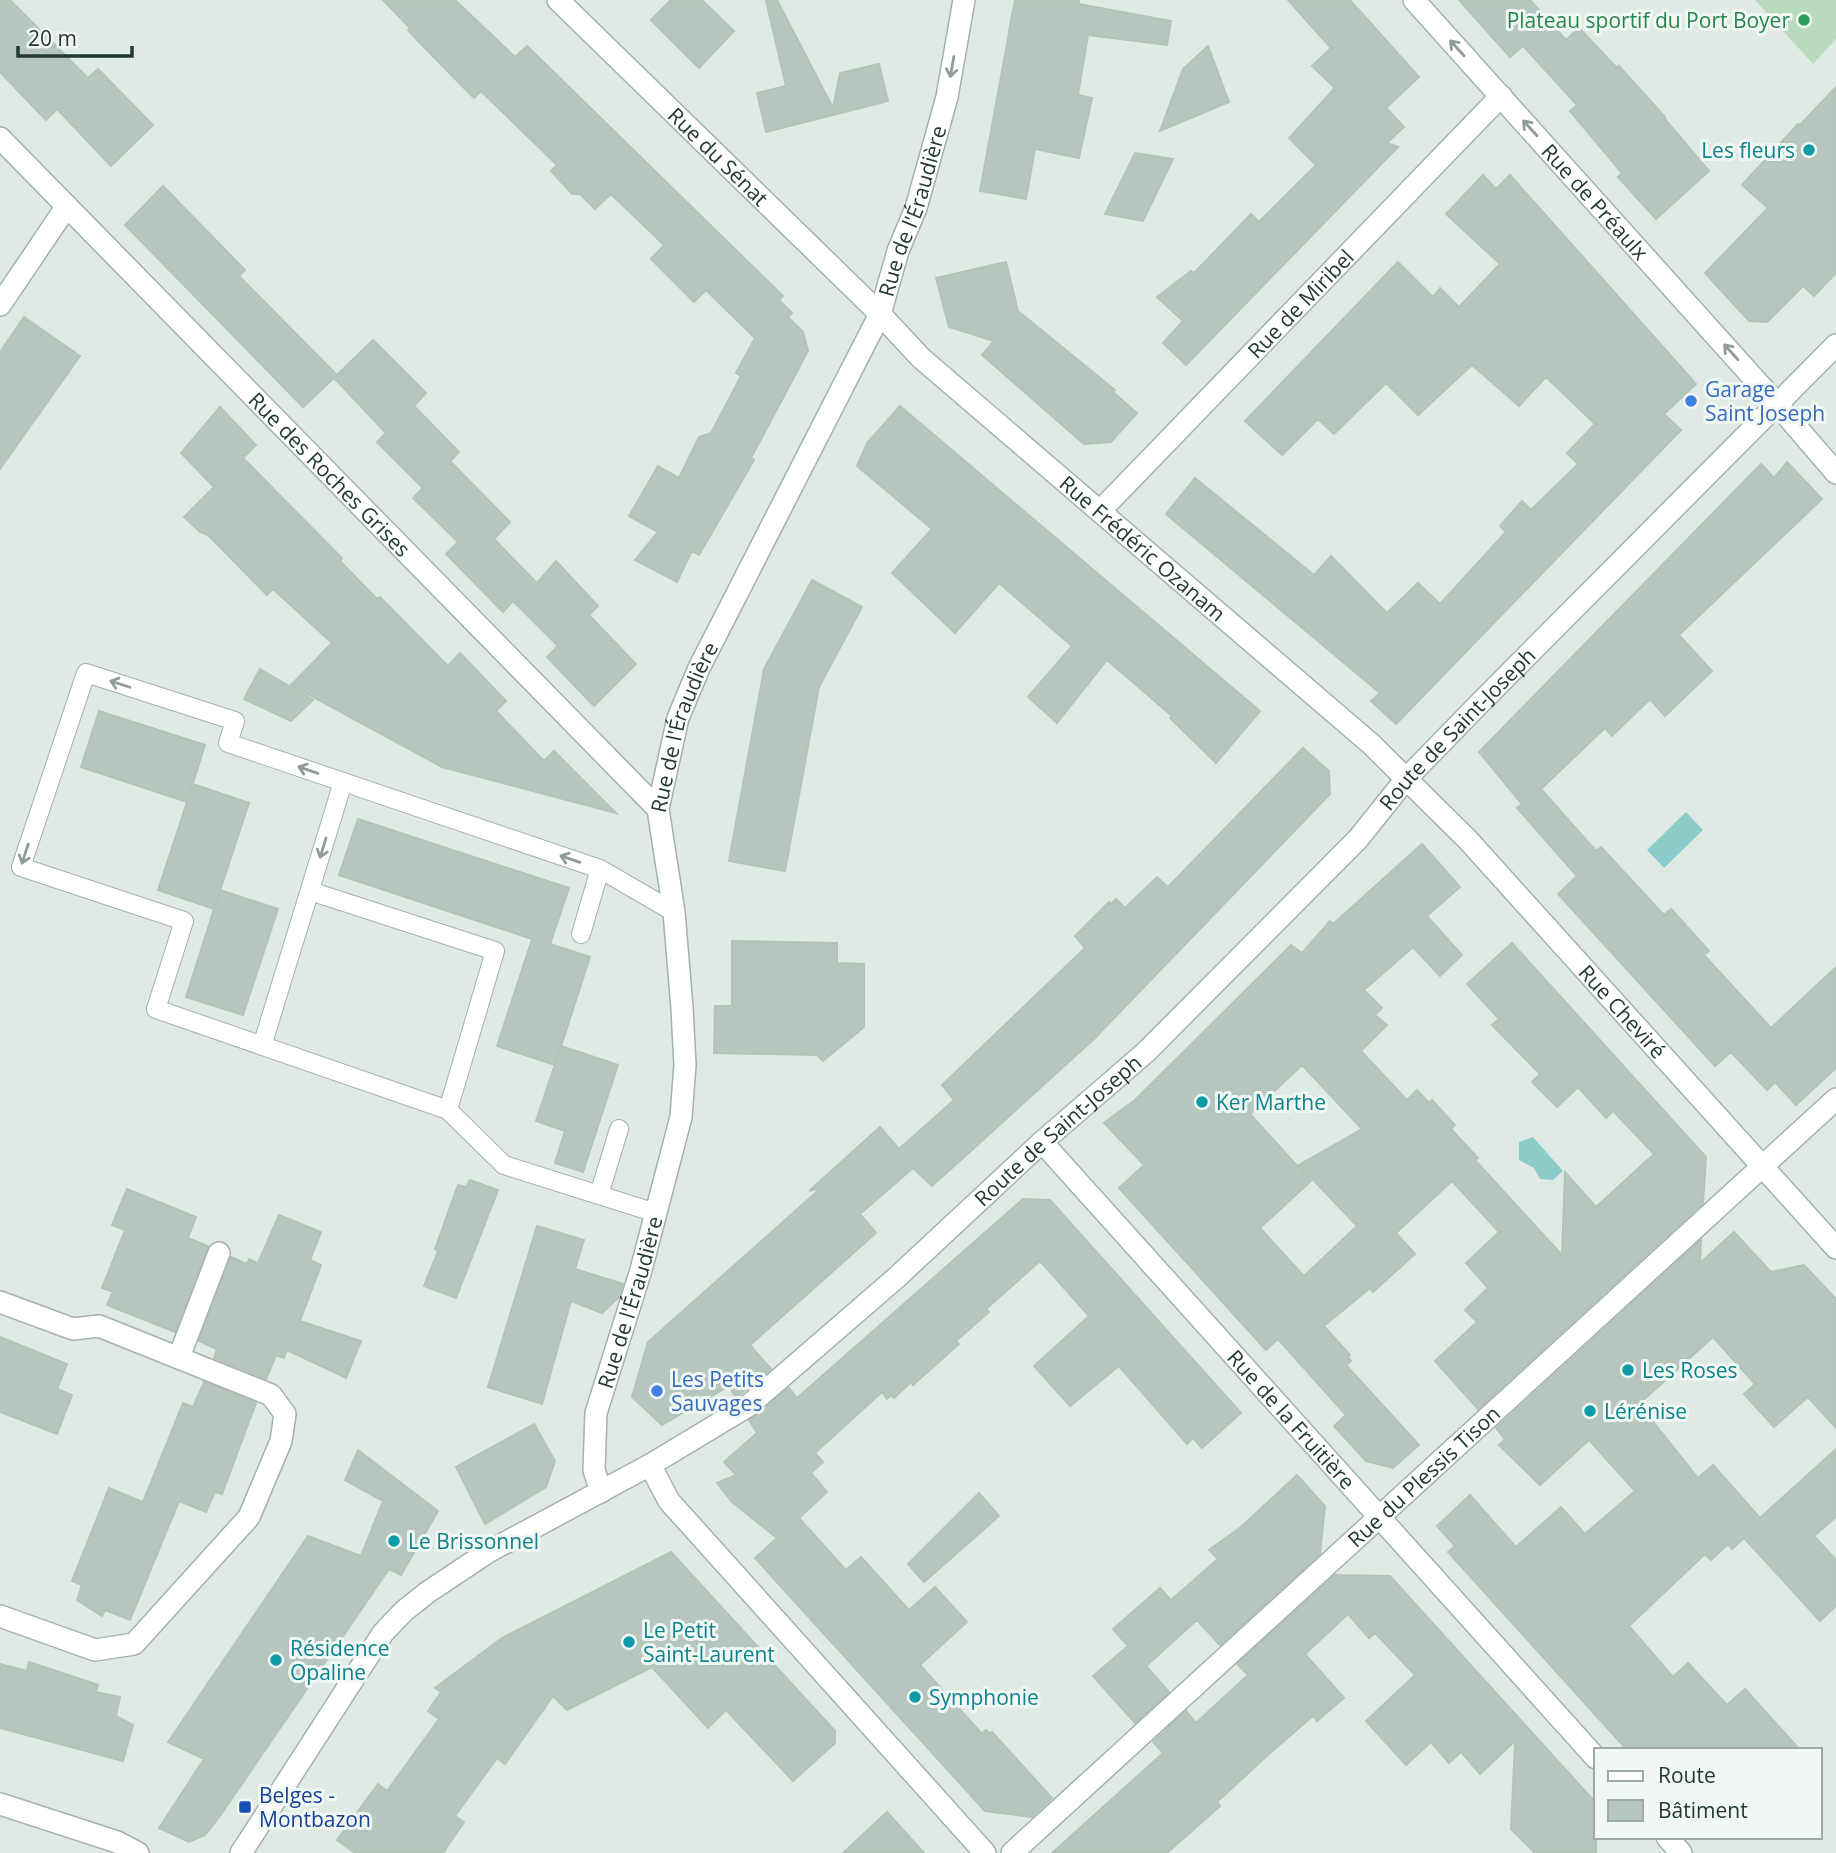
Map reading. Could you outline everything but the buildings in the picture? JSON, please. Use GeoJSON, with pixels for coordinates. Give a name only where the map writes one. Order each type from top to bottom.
{"type":"FeatureCollection","features":[{"type":"Feature","properties":{"kind":"street","name":"Rue du Sénat"},"geometry":{"type":"LineString","coordinates":[[558,0],[880,314]]}},
{"type":"Feature","properties":{"kind":"street","name":"Rue de l'Éraudière"},"geometry":{"type":"LineString","coordinates":[[601,1492],[594,1470],[596,1413],[641,1270],[681,1116],[685,1065],[674,912],[658,809],[678,718],[699,668],[880,314],[898,251],[916,208],[947,97],[964,0]]}},
{"type":"Feature","properties":{"kind":"street","name":"Rue de Préaulx"},"geometry":{"type":"LineString","coordinates":[[1414,0],[1836,473]]}},
{"type":"Feature","properties":{"kind":"street","name":"Rue de Miribel"},"geometry":{"type":"LineString","coordinates":[[1101,510],[1501,96]]}},
{"type":"Feature","properties":{"kind":"street","name":"Rue des Roches Grises"},"geometry":{"type":"LineString","coordinates":[[0,138],[658,809]]}},
{"type":"Feature","properties":{"kind":"street"},"geometry":{"type":"LineString","coordinates":[[0,305],[67,206]]}},
{"type":"Feature","properties":{"kind":"street","name":"Rue Frédéric Ozanam"},"geometry":{"type":"LineString","coordinates":[[880,314],[921,358],[1348,722],[1406,779]]}},
{"type":"Feature","properties":{"kind":"street","name":"Route de Saint-Joseph"},"geometry":{"type":"LineString","coordinates":[[241,1853],[383,1633],[428,1592],[488,1552],[650,1465],[748,1406],[896,1278],[1042,1142],[1146,1052],[1357,839],[1406,779],[1836,345]]}},
{"type":"Feature","properties":{"kind":"street","name":"Rue Cheviré"},"geometry":{"type":"LineString","coordinates":[[1406,779],[1468,840],[1836,1248]]}},
{"type":"Feature","properties":{"kind":"street","name":"Rue du Plessis Tison"},"geometry":{"type":"LineString","coordinates":[[1012,1853],[1836,1099]]}},
{"type":"Feature","properties":{"kind":"street","name":"Rue de la Fruitière"},"geometry":{"type":"LineString","coordinates":[[1042,1142],[1594,1756]]}},
{"type":"Feature","properties":{"kind":"street"},"geometry":{"type":"LineString","coordinates":[[179,1357],[219,1253]]}},
{"type":"Feature","properties":{"kind":"street"},"geometry":{"type":"LineString","coordinates":[[0,1303],[73,1329],[99,1326],[179,1357],[271,1395],[285,1414],[281,1441],[249,1517],[134,1644],[95,1650],[0,1616]]}},
{"type":"Feature","properties":{"kind":"street"},"geometry":{"type":"LineString","coordinates":[[650,1465],[676,1508],[985,1853]]}},
{"type":"Feature","properties":{"kind":"street"},"geometry":{"type":"LineString","coordinates":[[0,1804],[117,1842],[138,1853]]}},
{"type":"Feature","properties":{"kind":"street"},"geometry":{"type":"LineString","coordinates":[[1669,1839],[1681,1853]]}},
{"type":"Feature","properties":{"kind":"lane"},"geometry":{"type":"LineString","coordinates":[[656,1213],[503,1165],[448,1111],[156,1009],[184,921],[21,867],[86,673],[235,721],[228,743],[600,869],[674,912]]}},
{"type":"Feature","properties":{"kind":"lane"},"geometry":{"type":"LineString","coordinates":[[262,1046],[343,782]]}},
{"type":"Feature","properties":{"kind":"lane"},"geometry":{"type":"LineString","coordinates":[[581,934],[600,869]]}},
{"type":"Feature","properties":{"kind":"lane"},"geometry":{"type":"LineString","coordinates":[[310,891],[495,951],[448,1111]]}},
{"type":"Feature","properties":{"kind":"lane"},"geometry":{"type":"LineString","coordinates":[[599,1195],[619,1129]]}},
{"type":"Feature","properties":{"kind":"green space","name":"Plateau sportif du Port Boyer"},"geometry":{"type":"Polygon","coordinates":[[[1755,0],[1836,0],[1836,39],[1813,64],[1755,0]]]}},
{"type":"Feature","properties":{"kind":"water"},"geometry":{"type":"Polygon","coordinates":[[[1686,812],[1703,830],[1664,868],[1647,850],[1686,812]]]}},
{"type":"Feature","properties":{"kind":"water"},"geometry":{"type":"Polygon","coordinates":[[[1533,1137],[1563,1171],[1553,1180],[1540,1179],[1534,1168],[1519,1160],[1519,1142],[1533,1137]]]}},
{"type":"Feature","properties":{"kind":"place","name":"Plateau sportif du Port Boyer"},"geometry":{"type":"Point","coordinates":[1804,20]}},
{"type":"Feature","properties":{"kind":"place","name":"Les fleurs"},"geometry":{"type":"Point","coordinates":[1809,150]}},
{"type":"Feature","properties":{"kind":"place","name":"Garage Saint Joseph"},"geometry":{"type":"Point","coordinates":[1691,401]}},
{"type":"Feature","properties":{"kind":"place","name":"Ker Marthe"},"geometry":{"type":"Point","coordinates":[1202,1102]}},
{"type":"Feature","properties":{"kind":"place","name":"Les Roses"},"geometry":{"type":"Point","coordinates":[1628,1370]}},
{"type":"Feature","properties":{"kind":"place","name":"Les Petits Sauvages"},"geometry":{"type":"Point","coordinates":[657,1391]}},
{"type":"Feature","properties":{"kind":"place","name":"Lérénise"},"geometry":{"type":"Point","coordinates":[1590,1411]}},
{"type":"Feature","properties":{"kind":"place","name":"Le Brissonnel"},"geometry":{"type":"Point","coordinates":[394,1541]}},
{"type":"Feature","properties":{"kind":"place","name":"Le Petit Saint-Laurent"},"geometry":{"type":"Point","coordinates":[629,1642]}},
{"type":"Feature","properties":{"kind":"place","name":"Résidence Opaline"},"geometry":{"type":"Point","coordinates":[276,1660]}},
{"type":"Feature","properties":{"kind":"place","name":"Symphonie"},"geometry":{"type":"Point","coordinates":[915,1697]}},
{"type":"Feature","properties":{"kind":"place","name":"Belges - Montbazon"},"geometry":{"type":"Point","coordinates":[245,1807]}}]}
